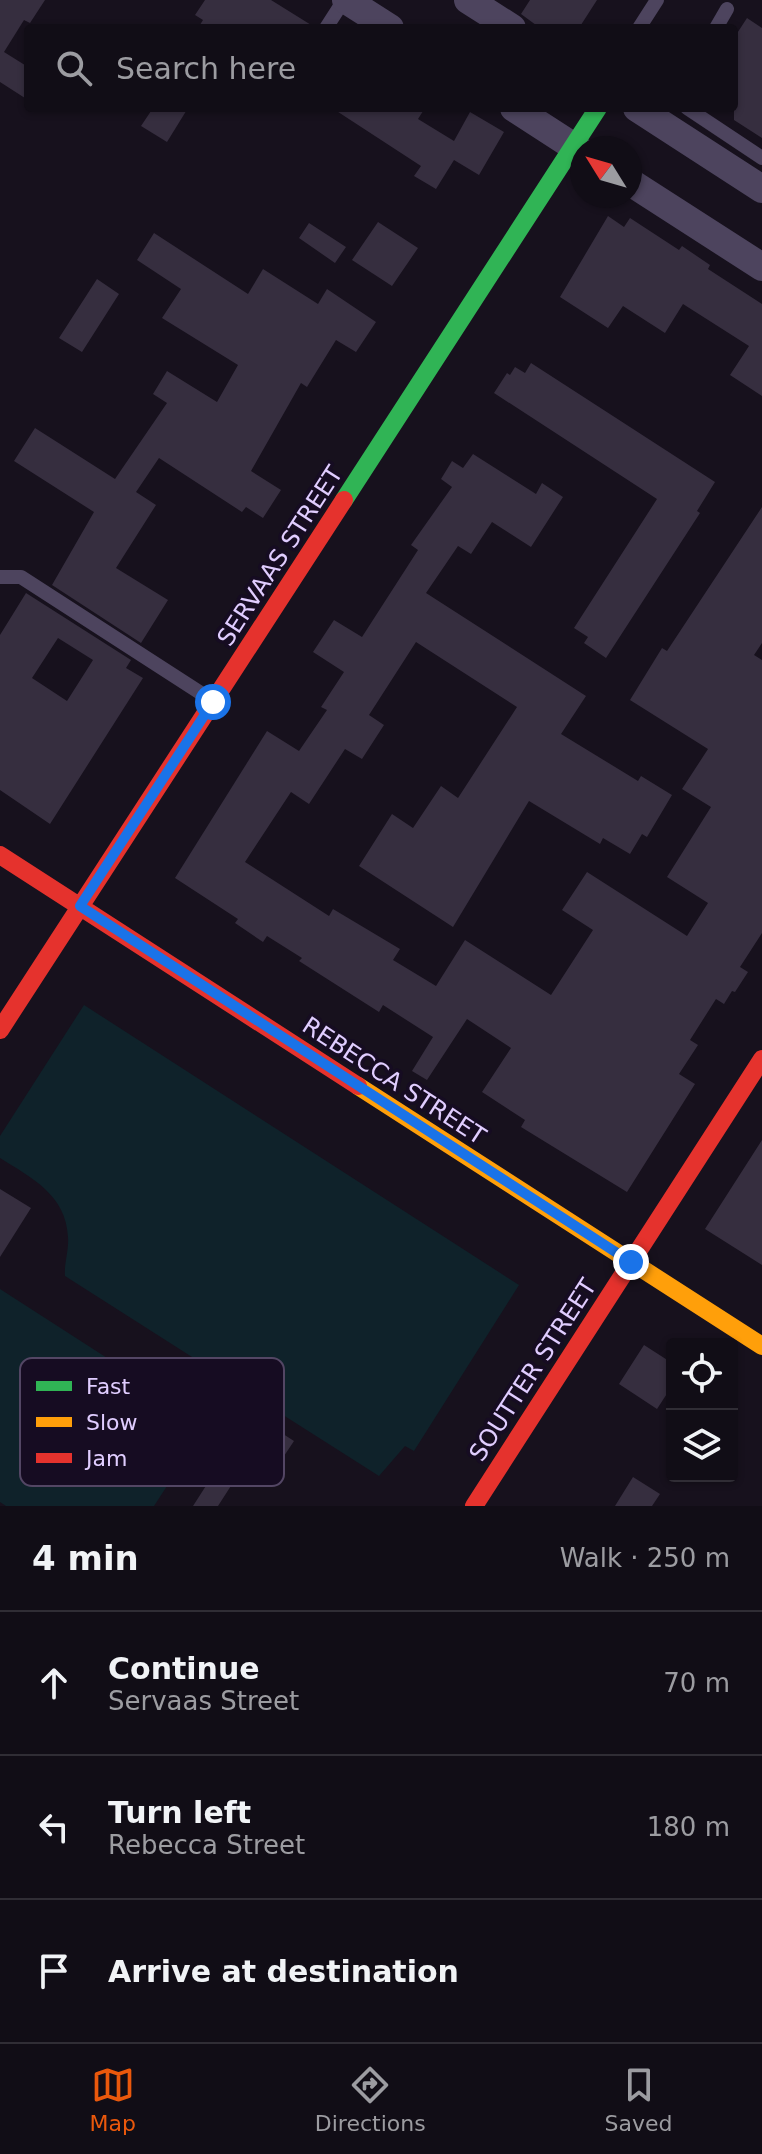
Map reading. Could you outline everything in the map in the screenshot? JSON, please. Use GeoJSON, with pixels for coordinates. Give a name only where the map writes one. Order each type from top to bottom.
{"type":"FeatureCollection","features":[{"type":"Feature","properties":{"kind":"street"},"geometry":{"type":"LineString","coordinates":[[345,0],[384,24]]}},
{"type":"Feature","properties":{"kind":"street"},"geometry":{"type":"LineString","coordinates":[[468,0],[506,24]]}},
{"type":"Feature","properties":{"kind":"street"},"geometry":{"type":"LineString","coordinates":[[520,112],[570,144]]}},
{"type":"Feature","properties":{"kind":"street","name":"SERVAAS STREET"},"geometry":{"type":"LineString","coordinates":[[584,136],[596,112]]}},
{"type":"Feature","properties":{"kind":"street"},"geometry":{"type":"LineString","coordinates":[[643,112],[762,189]]}},
{"type":"Feature","properties":{"kind":"street","name":"SERVAAS STREET"},"geometry":{"type":"LineString","coordinates":[[0,1030],[570,161]]}},
{"type":"Feature","properties":{"kind":"street"},"geometry":{"type":"LineString","coordinates":[[642,190],[762,267]]}},
{"type":"Feature","properties":{"kind":"street","name":"REBECCA STREET"},"geometry":{"type":"LineString","coordinates":[[0,855],[762,1346]]}},
{"type":"Feature","properties":{"kind":"street","name":"SOUTTER STREET"},"geometry":{"type":"LineString","coordinates":[[474,1506],[762,1059]]}},
{"type":"Feature","properties":{"kind":"lane"},"geometry":{"type":"LineString","coordinates":[[329,24],[345,0]]}},
{"type":"Feature","properties":{"kind":"lane"},"geometry":{"type":"LineString","coordinates":[[642,24],[657,0]]}},
{"type":"Feature","properties":{"kind":"lane"},"geometry":{"type":"LineString","coordinates":[[718,24],[727,9]]}},
{"type":"Feature","properties":{"kind":"lane"},"geometry":{"type":"LineString","coordinates":[[693,112],[762,158]]}},
{"type":"Feature","properties":{"kind":"lane"},"geometry":{"type":"LineString","coordinates":[[0,577],[21,577],[213,702]]}},
{"type":"Feature","properties":{"kind":"shaded area"},"geometry":{"type":"Polygon","coordinates":[[[84,1005],[519,1285],[414,1451],[405,1446],[379,1476],[284,1415],[284,1358],[194,1358],[65,1276],[68,1237],[61,1210],[45,1189],[0,1158],[0,1136],[84,1005]]]}},
{"type":"Feature","properties":{"kind":"shaded area"},"geometry":{"type":"Polygon","coordinates":[[[0,1289],[107,1358],[20,1358],[20,1486],[167,1486],[154,1506],[6,1506],[0,1502],[0,1289]]]}},
{"type":"Feature","properties":{"kind":"building"},"geometry":{"type":"Polygon","coordinates":[[[0,0],[45,0],[30,23],[24,20],[4,52],[24,64],[24,97],[0,82],[0,0]]]}},
{"type":"Feature","properties":{"kind":"building"},"geometry":{"type":"Polygon","coordinates":[[[205,0],[271,0],[310,24],[200,24],[203,20],[195,15],[205,0]]]}},
{"type":"Feature","properties":{"kind":"building"},"geometry":{"type":"Polygon","coordinates":[[[530,0],[597,0],[582,24],[535,24],[521,14],[530,0]]]}},
{"type":"Feature","properties":{"kind":"building"},"geometry":{"type":"Polygon","coordinates":[[[747,18],[762,28],[762,138],[734,120],[734,112],[738,112],[738,32],[747,18]]]}},
{"type":"Feature","properties":{"kind":"building"},"geometry":{"type":"Polygon","coordinates":[[[150,112],[186,112],[167,142],[141,126],[150,112]]]}},
{"type":"Feature","properties":{"kind":"building"},"geometry":{"type":"Polygon","coordinates":[[[338,112],[422,112],[418,119],[454,141],[470,112],[504,132],[479,175],[454,160],[436,189],[414,176],[421,166],[338,112]]]}},
{"type":"Feature","properties":{"kind":"building"},"geometry":{"type":"Polygon","coordinates":[[[608,216],[624,227],[630,218],[679,250],[682,246],[710,265],[708,269],[762,304],[762,396],[730,375],[749,346],[683,304],[665,333],[623,306],[608,328],[560,297],[608,216]]]}},
{"type":"Feature","properties":{"kind":"building"},"geometry":{"type":"Polygon","coordinates":[[[378,222],[418,248],[392,286],[352,260],[378,222]]]}},
{"type":"Feature","properties":{"kind":"building"},"geometry":{"type":"Polygon","coordinates":[[[309,223],[346,247],[335,263],[299,238],[309,223]]]}},
{"type":"Feature","properties":{"kind":"building"},"geometry":{"type":"Polygon","coordinates":[[[154,233],[248,294],[263,269],[318,304],[327,289],[376,322],[356,352],[336,340],[307,387],[301,383],[251,471],[281,490],[263,518],[246,507],[242,512],[159,458],[136,492],[156,505],[116,568],[168,600],[141,643],[52,585],[94,512],[14,461],[35,428],[115,479],[167,403],[153,394],[167,371],[217,402],[238,365],[162,318],[181,289],[137,260],[154,233]]]}},
{"type":"Feature","properties":{"kind":"building"},"geometry":{"type":"Polygon","coordinates":[[[97,279],[119,294],[82,352],[59,338],[97,279]]]}},
{"type":"Feature","properties":{"kind":"building"},"geometry":{"type":"Polygon","coordinates":[[[531,363],[715,482],[697,511],[700,513],[606,658],[584,643],[588,637],[574,628],[657,499],[494,393],[507,373],[510,375],[515,367],[525,373],[531,363]]]}},
{"type":"Feature","properties":{"kind":"building"},"geometry":{"type":"Polygon","coordinates":[[[473,454],[536,494],[542,483],[563,497],[531,547],[492,522],[471,554],[458,546],[426,593],[586,696],[561,734],[638,781],[641,776],[672,795],[647,837],[642,834],[630,854],[603,838],[600,844],[529,801],[453,927],[359,866],[392,814],[413,828],[441,786],[458,798],[517,707],[416,642],[369,715],[384,725],[362,759],[345,749],[309,804],[291,792],[245,862],[329,916],[333,909],[400,949],[393,960],[436,986],[465,940],[551,995],[593,930],[562,910],[587,872],[687,936],[708,903],[667,877],[711,807],[682,789],[708,749],[630,700],[662,648],[667,651],[762,507],[762,643],[754,655],[762,660],[762,933],[740,967],[748,972],[735,992],[732,991],[724,1004],[716,999],[690,1040],[698,1045],[679,1074],[695,1084],[627,1192],[521,1127],[525,1120],[482,1092],[511,1048],[467,1019],[427,1080],[412,1071],[433,1037],[383,1005],[379,1012],[299,961],[302,958],[267,936],[263,942],[235,923],[238,919],[175,878],[267,731],[299,751],[327,710],[321,707],[344,672],[313,652],[334,620],[362,637],[418,550],[411,545],[452,487],[441,479],[452,461],[463,468],[473,454]]]}},
{"type":"Feature","properties":{"kind":"building"},"geometry":{"type":"Polygon","coordinates":[[[26,593],[131,660],[126,668],[143,678],[50,824],[0,790],[0,635],[26,593]],[[58,638],[32,678],[67,701],[93,660],[58,638]]]}},
{"type":"Feature","properties":{"kind":"building"},"geometry":{"type":"Polygon","coordinates":[[[762,1140],[762,1265],[705,1229],[762,1140]]]}},
{"type":"Feature","properties":{"kind":"building"},"geometry":{"type":"Polygon","coordinates":[[[0,1189],[31,1208],[0,1257],[0,1189]]]}},
{"type":"Feature","properties":{"kind":"building"},"geometry":{"type":"Polygon","coordinates":[[[644,1345],[666,1359],[666,1395],[657,1409],[619,1384],[644,1345]]]}},
{"type":"Feature","properties":{"kind":"building"},"geometry":{"type":"Polygon","coordinates":[[[284,1435],[294,1441],[284,1456],[284,1435]]]}},
{"type":"Feature","properties":{"kind":"building"},"geometry":{"type":"Polygon","coordinates":[[[633,1477],[660,1494],[652,1506],[615,1506],[633,1477]]]}},
{"type":"Feature","properties":{"kind":"building"},"geometry":{"type":"Polygon","coordinates":[[[206,1486],[231,1486],[218,1506],[193,1506],[206,1486]]]}},
{"type":"Feature","properties":{"kind":"traffic: fast"},"geometry":{"type":"LineString","coordinates":[[344,500],[595,112]]}},
{"type":"Feature","properties":{"kind":"traffic: slow"},"geometry":{"type":"LineString","coordinates":[[358,1086],[762,1346]]}},
{"type":"Feature","properties":{"kind":"traffic: jam"},"geometry":{"type":"LineString","coordinates":[[0,1030],[344,500]]}},
{"type":"Feature","properties":{"kind":"traffic: jam"},"geometry":{"type":"LineString","coordinates":[[0,855],[358,1086]]}},
{"type":"Feature","properties":{"kind":"traffic: jam"},"geometry":{"type":"LineString","coordinates":[[474,1506],[762,1059]]}},
{"type":"Feature","properties":{"kind":"route"},"geometry":{"type":"LineString","coordinates":[[213,702],[80,906],[631,1262]]}}]}
